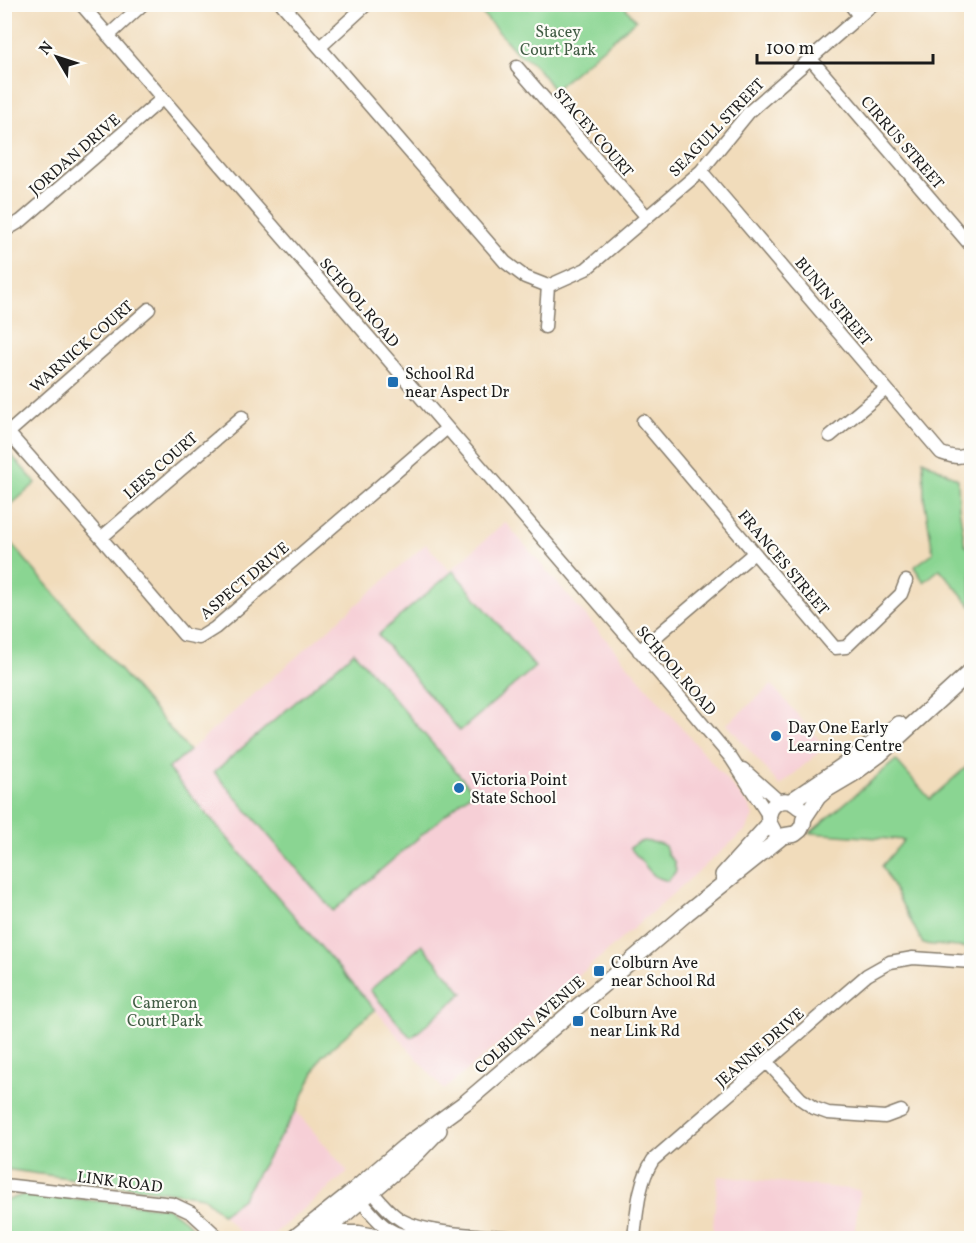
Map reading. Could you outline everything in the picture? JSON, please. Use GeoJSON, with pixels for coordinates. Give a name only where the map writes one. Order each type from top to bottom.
{"type":"FeatureCollection","features":[{"type":"Feature","properties":{"kind":"main road","name":"COLBURN AVENUE"},"geometry":{"type":"LineString","coordinates":[[317,1239],[404,1147],[466,1102],[698,904],[783,836],[795,834],[818,797],[879,755],[972,670]]}},
{"type":"Feature","properties":{"kind":"main road","name":"COLBURN AVENUE"},"geometry":{"type":"LineString","coordinates":[[698,904],[769,820],[772,807],[786,801],[849,762],[949,690]]}},
{"type":"Feature","properties":{"kind":"main road"},"geometry":{"type":"LineString","coordinates":[[786,801],[800,808],[804,818]]}},
{"type":"Feature","properties":{"kind":"main road"},"geometry":{"type":"LineString","coordinates":[[769,820],[774,832],[783,836]]}},
{"type":"Feature","properties":{"kind":"main road","name":"COLBURN AVENUE"},"geometry":{"type":"LineString","coordinates":[[294,1239],[363,1191]]}},
{"type":"Feature","properties":{"kind":"street","name":"SCHOOL ROAD"},"geometry":{"type":"LineString","coordinates":[[81,4],[731,758],[769,820]]}},
{"type":"Feature","properties":{"kind":"street"},"geometry":{"type":"LineString","coordinates":[[108,36],[144,4]]}},
{"type":"Feature","properties":{"kind":"street"},"geometry":{"type":"LineString","coordinates":[[282,4],[505,262],[525,277],[549,286],[545,327]]}},
{"type":"Feature","properties":{"kind":"street"},"geometry":{"type":"LineString","coordinates":[[320,47],[367,4]]}},
{"type":"Feature","properties":{"kind":"street"},"geometry":{"type":"LineString","coordinates":[[850,4],[859,16]]}},
{"type":"Feature","properties":{"kind":"street","name":"SEAGULL STREET"},"geometry":{"type":"LineString","coordinates":[[549,286],[586,269],[701,171],[749,112],[873,4]]}},
{"type":"Feature","properties":{"kind":"street","name":"CIRRUS STREET"},"geometry":{"type":"LineString","coordinates":[[810,58],[972,247]]}},
{"type":"Feature","properties":{"kind":"street","name":"STACEY COURT"},"geometry":{"type":"LineString","coordinates":[[517,67],[647,217]]}},
{"type":"Feature","properties":{"kind":"street","name":"JORDAN DRIVE"},"geometry":{"type":"LineString","coordinates":[[4,231],[21,221],[162,99]]}},
{"type":"Feature","properties":{"kind":"street","name":"BUNIN STREET"},"geometry":{"type":"LineString","coordinates":[[701,171],[941,453],[956,458],[972,451]]}},
{"type":"Feature","properties":{"kind":"street","name":"WARNICK COURT"},"geometry":{"type":"LineString","coordinates":[[6,430],[149,309]]}},
{"type":"Feature","properties":{"kind":"street"},"geometry":{"type":"LineString","coordinates":[[830,436],[886,389]]}},
{"type":"Feature","properties":{"kind":"street","name":"LEES COURT"},"geometry":{"type":"LineString","coordinates":[[101,538],[242,417]]}},
{"type":"Feature","properties":{"kind":"street","name":"FRANCES STREET"},"geometry":{"type":"LineString","coordinates":[[643,421],[835,648],[846,647],[901,594],[906,581]]}},
{"type":"Feature","properties":{"kind":"street","name":"ASPECT DRIVE"},"geometry":{"type":"LineString","coordinates":[[6,430],[184,635],[199,638],[215,628],[447,428]]}},
{"type":"Feature","properties":{"kind":"street"},"geometry":{"type":"LineString","coordinates":[[639,651],[754,553]]}},
{"type":"Feature","properties":{"kind":"street","name":"SCHOOL ROAD"},"geometry":{"type":"LineString","coordinates":[[731,758],[786,801]]}},
{"type":"Feature","properties":{"kind":"street","name":"JEANNE DRIVE"},"geometry":{"type":"LineString","coordinates":[[634,1239],[641,1183],[653,1160],[867,975],[890,962],[913,958],[972,962]]}},
{"type":"Feature","properties":{"kind":"street"},"geometry":{"type":"LineString","coordinates":[[767,1062],[801,1099],[814,1108],[828,1113],[885,1117],[901,1111]]}},
{"type":"Feature","properties":{"kind":"street","name":"LINK ROAD"},"geometry":{"type":"LineString","coordinates":[[4,1185],[173,1204],[192,1213],[219,1239]]}},
{"type":"Feature","properties":{"kind":"street"},"geometry":{"type":"LineString","coordinates":[[363,1191],[399,1219],[436,1231],[453,1235],[516,1239]]}},
{"type":"Feature","properties":{"kind":"street"},"geometry":{"type":"LineString","coordinates":[[363,1191],[375,1216],[386,1227],[406,1236]]}},
{"type":"Feature","properties":{"kind":"street"},"geometry":{"type":"LineString","coordinates":[[317,1239],[342,1232],[359,1232],[386,1237],[436,1231]]}},
{"type":"Feature","properties":{"kind":"shaded area","name":"Victoria Point State School"},"geometry":{"type":"Polygon","coordinates":[[[505,522],[750,807],[753,816],[747,829],[444,1090],[168,769],[426,544],[450,571],[505,522]]]}},
{"type":"Feature","properties":{"kind":"shaded area","name":"Day One Early Learning Centre"},"geometry":{"type":"Polygon","coordinates":[[[772,685],[825,747],[780,786],[727,724],[772,685]]]}},
{"type":"Feature","properties":{"kind":"shaded area"},"geometry":{"type":"Polygon","coordinates":[[[296,1111],[348,1172],[269,1238],[245,1238],[222,1214],[242,1198],[296,1111]]]}},
{"type":"Feature","properties":{"kind":"shaded area"},"geometry":{"type":"Polygon","coordinates":[[[718,1176],[860,1190],[854,1238],[712,1236],[718,1176]]]}},
{"type":"Feature","properties":{"kind":"green space","name":"Stacey Court Park"},"geometry":{"type":"Polygon","coordinates":[[[490,4],[623,5],[636,20],[554,90],[534,65],[519,55],[480,11],[490,4]]]}},
{"type":"Feature","properties":{"kind":"green space"},"geometry":{"type":"Polygon","coordinates":[[[5,448],[36,483],[4,510],[5,448]]]}},
{"type":"Feature","properties":{"kind":"green space"},"geometry":{"type":"Polygon","coordinates":[[[923,460],[958,479],[959,507],[965,545],[971,552],[971,606],[940,569],[924,582],[914,567],[933,553],[924,497],[923,460]]]}},
{"type":"Feature","properties":{"kind":"green space","name":"Cameron Court Park"},"geometry":{"type":"Polygon","coordinates":[[[5,536],[189,751],[168,769],[375,1010],[321,1057],[296,1111],[242,1199],[222,1214],[203,1197],[5,1169],[5,536]]]}},
{"type":"Feature","properties":{"kind":"green space"},"geometry":{"type":"Polygon","coordinates":[[[453,571],[535,667],[460,731],[378,635],[453,571]]]}},
{"type":"Feature","properties":{"kind":"green space"},"geometry":{"type":"Polygon","coordinates":[[[354,652],[473,791],[333,911],[214,772],[354,652]]]}},
{"type":"Feature","properties":{"kind":"green space"},"geometry":{"type":"Polygon","coordinates":[[[896,760],[930,799],[971,763],[971,948],[923,944],[882,866],[904,840],[810,833],[896,760]]]}},
{"type":"Feature","properties":{"kind":"green space"},"geometry":{"type":"Polygon","coordinates":[[[643,841],[665,846],[668,855],[674,861],[676,871],[668,881],[654,876],[630,848],[643,841]]]}},
{"type":"Feature","properties":{"kind":"green space"},"geometry":{"type":"Polygon","coordinates":[[[422,945],[463,993],[411,1038],[370,990],[422,945]]]}},
{"type":"Feature","properties":{"kind":"green space"},"geometry":{"type":"Polygon","coordinates":[[[26,1194],[168,1208],[188,1223],[200,1238],[5,1238],[4,1201],[26,1194]]]}},
{"type":"Feature","properties":{"kind":"place","name":"School Rd near Aspect Dr"},"geometry":{"type":"Point","coordinates":[393,382]}},
{"type":"Feature","properties":{"kind":"place","name":"Day One Early Learning Centre"},"geometry":{"type":"Point","coordinates":[776,736]}},
{"type":"Feature","properties":{"kind":"place","name":"Victoria Point State School"},"geometry":{"type":"Point","coordinates":[459,788]}},
{"type":"Feature","properties":{"kind":"place","name":"Colburn Ave near School Rd"},"geometry":{"type":"Point","coordinates":[599,971]}},
{"type":"Feature","properties":{"kind":"place","name":"Colburn Ave near Link Rd"},"geometry":{"type":"Point","coordinates":[578,1021]}}]}
